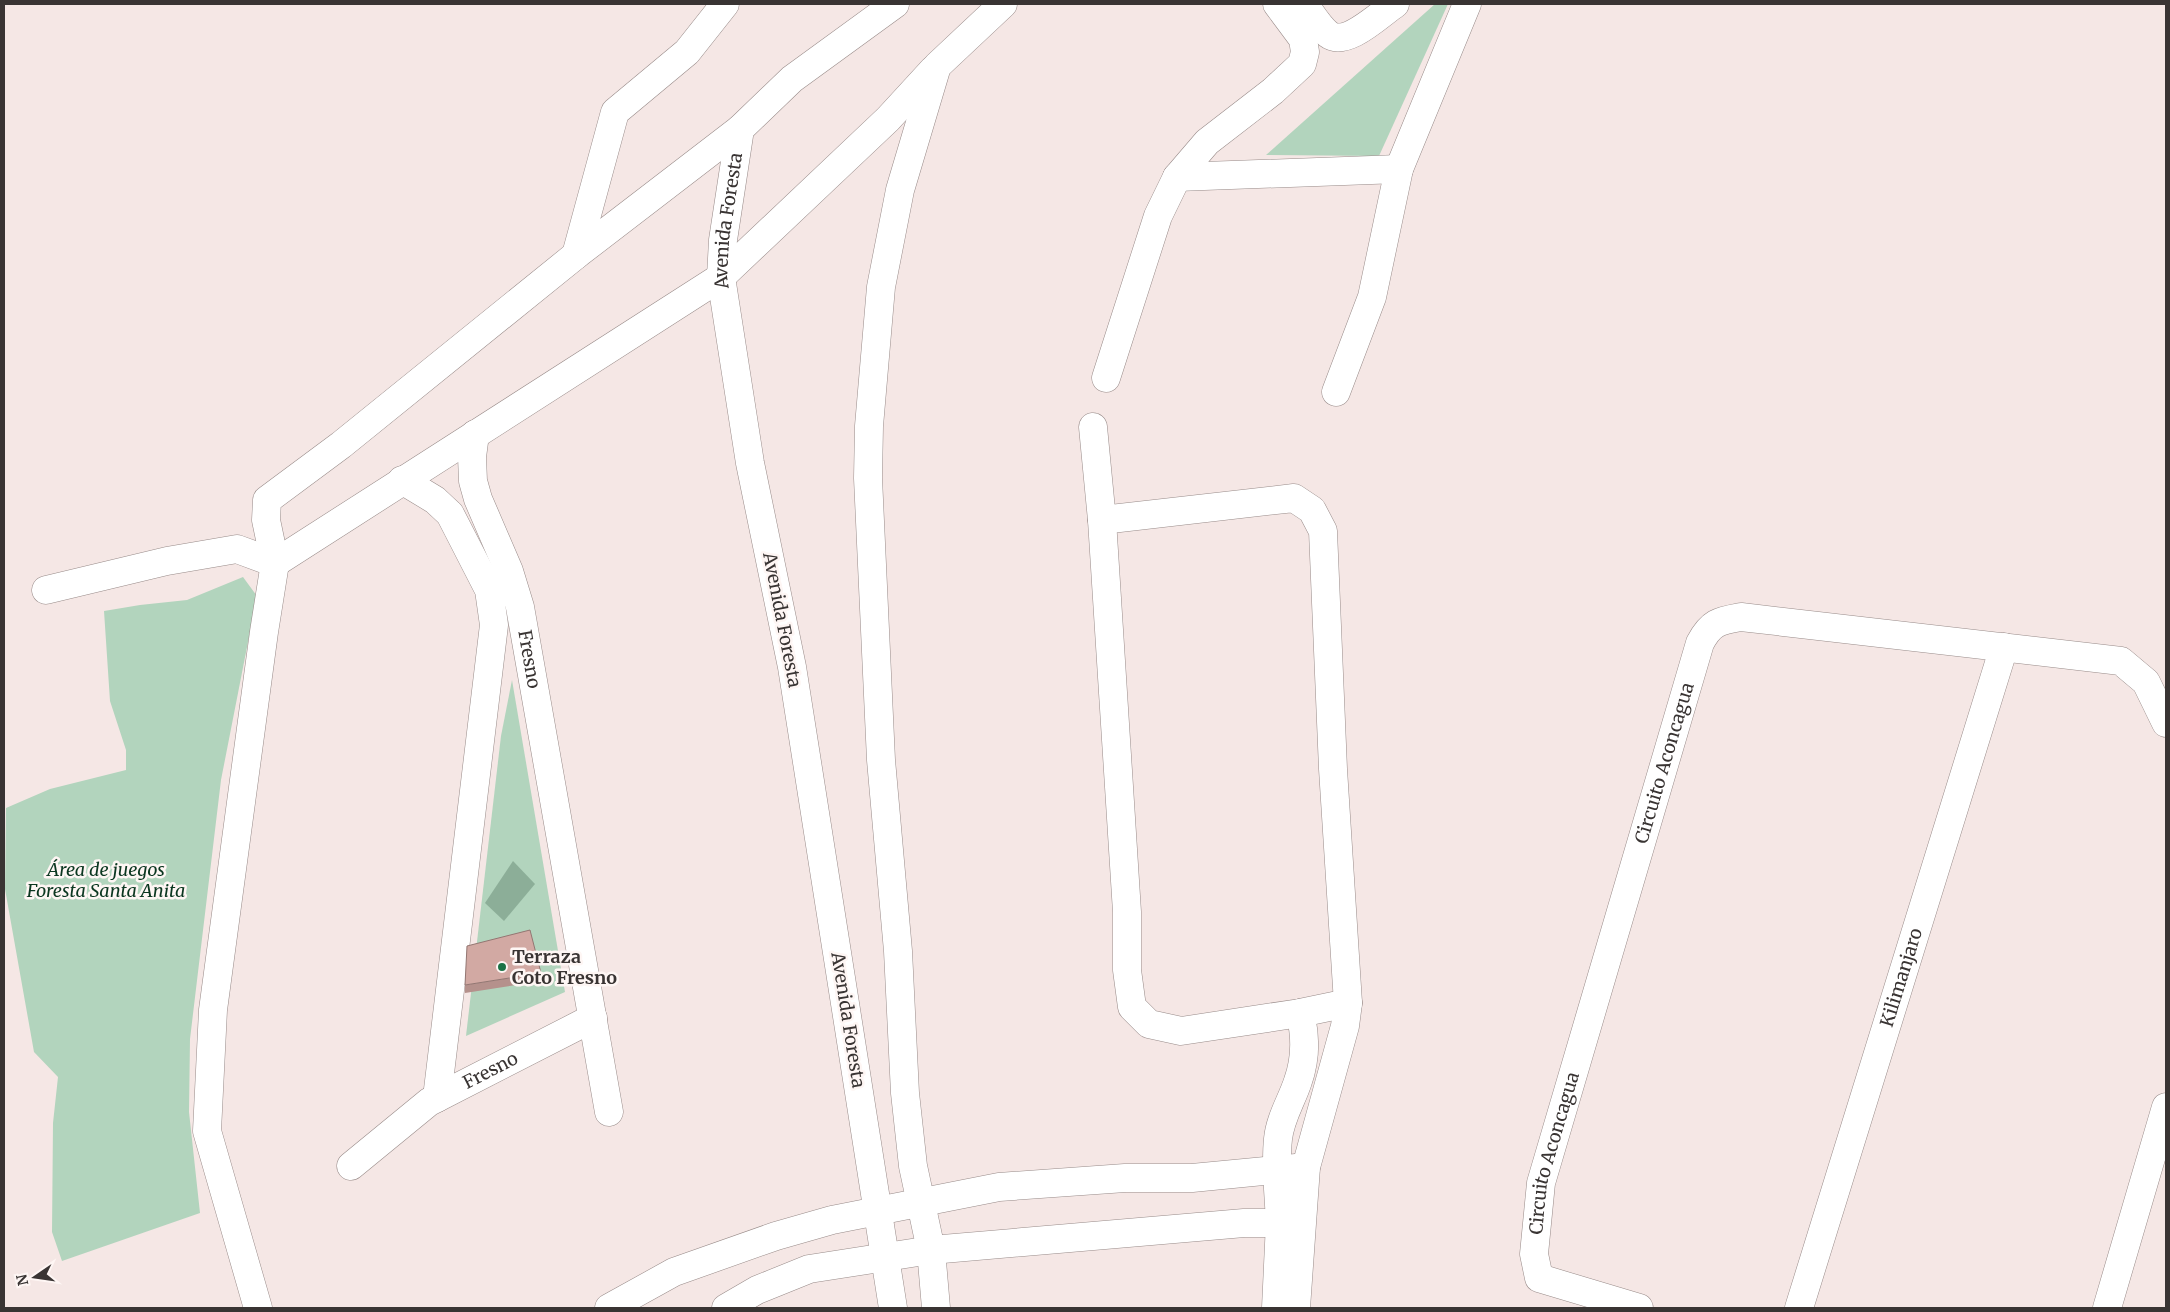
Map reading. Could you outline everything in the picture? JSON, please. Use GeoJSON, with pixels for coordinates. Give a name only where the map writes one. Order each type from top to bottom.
{"type":"FeatureCollection","features":[{"type":"Feature","properties":{"kind":"street"},"geometry":{"type":"LineString","coordinates":[[576,255],[615,112],[687,52],[725,4]]}},
{"type":"Feature","properties":{"kind":"street","name":"Avenida Foresta"},"geometry":{"type":"LineString","coordinates":[[893,1308],[886,1257],[877,1213],[849,1016],[792,667],[750,463],[722,277],[723,240],[740,129],[792,79],[894,4]]}},
{"type":"Feature","properties":{"kind":"street"},"geometry":{"type":"LineString","coordinates":[[275,562],[722,277],[888,119],[937,66],[1003,4]]}},
{"type":"Feature","properties":{"kind":"street"},"geometry":{"type":"LineString","coordinates":[[1106,378],[1158,216],[1176,177],[1207,142],[1272,91],[1302,64],[1305,52],[1303,39],[1277,4]]}},
{"type":"Feature","properties":{"kind":"street"},"geometry":{"type":"LineString","coordinates":[[1304,4],[1328,35],[1338,38],[1351,36],[1395,4]]}},
{"type":"Feature","properties":{"kind":"street"},"geometry":{"type":"LineString","coordinates":[[1336,392],[1372,297],[1399,169],[1467,4]]}},
{"type":"Feature","properties":{"kind":"street"},"geometry":{"type":"LineString","coordinates":[[936,1308],[931,1250],[913,1166],[905,1093],[898,951],[881,760],[868,478],[869,426],[881,287],[900,190],[937,66]]}},
{"type":"Feature","properties":{"kind":"street"},"geometry":{"type":"LineString","coordinates":[[258,1308],[207,1131],[213,1010],[262,641],[275,562],[266,520],[267,500],[341,445],[576,255],[740,129]]}},
{"type":"Feature","properties":{"kind":"street"},"geometry":{"type":"LineString","coordinates":[[1176,177],[1399,169]]}},
{"type":"Feature","properties":{"kind":"street"},"geometry":{"type":"LineString","coordinates":[[1093,427],[1102,520],[1127,912],[1127,970],[1132,1007],[1148,1024],[1181,1031],[1348,1004]]}},
{"type":"Feature","properties":{"kind":"street","name":"Fresno"},"geometry":{"type":"LineString","coordinates":[[437,1098],[593,1018],[520,607],[509,571],[478,500],[473,481],[472,457],[475,434]]}},
{"type":"Feature","properties":{"kind":"street","name":"Fresno"},"geometry":{"type":"LineString","coordinates":[[402,480],[435,500],[450,514],[488,590],[494,625],[437,1098]]}},
{"type":"Feature","properties":{"kind":"street"},"geometry":{"type":"LineString","coordinates":[[1102,520],[1294,498],[1312,510],[1323,531],[1333,769],[1348,1004],[1345,1026],[1291,1224],[1276,1308]]}},
{"type":"Feature","properties":{"kind":"street"},"geometry":{"type":"LineString","coordinates":[[46,590],[167,561],[237,548],[275,562]]}},
{"type":"Feature","properties":{"kind":"street"},"geometry":{"type":"LineString","coordinates":[[494,625],[520,607]]}},
{"type":"Feature","properties":{"kind":"street","name":"Circuito Aconcagua"},"geometry":{"type":"LineString","coordinates":[[1639,1308],[1539,1278],[1534,1254],[1541,1183],[1700,643],[1707,629],[1719,621],[1741,617],[2121,661],[2146,682],[2166,723]]}},
{"type":"Feature","properties":{"kind":"street","name":"Kilimanjaro"},"geometry":{"type":"LineString","coordinates":[[1799,1308],[2004,647]]}},
{"type":"Feature","properties":{"kind":"street"},"geometry":{"type":"LineString","coordinates":[[1296,1308],[1291,1224],[1278,1169],[1278,1138],[1298,1080],[1304,1055],[1305,1034],[1300,1013]]}},
{"type":"Feature","properties":{"kind":"street"},"geometry":{"type":"LineString","coordinates":[[593,1018],[609,1112]]}},
{"type":"Feature","properties":{"kind":"street"},"geometry":{"type":"LineString","coordinates":[[351,1166],[429,1102],[437,1098]]}},
{"type":"Feature","properties":{"kind":"street"},"geometry":{"type":"LineString","coordinates":[[2107,1308],[2166,1107]]}},
{"type":"Feature","properties":{"kind":"street"},"geometry":{"type":"LineString","coordinates":[[609,1308],[683,1269],[776,1236],[832,1220],[877,1213],[999,1187],[1125,1178],[1192,1178],[1306,1167]]}},
{"type":"Feature","properties":{"kind":"street"},"geometry":{"type":"LineString","coordinates":[[726,1308],[757,1290],[809,1269],[931,1250],[1244,1223],[1291,1224]]}},
{"type":"Feature","properties":{"kind":"green space"},"geometry":{"type":"Polygon","coordinates":[[[1435,4],[1448,4],[1379,156],[1266,155],[1435,4]]]}},
{"type":"Feature","properties":{"kind":"green space","name":"Área de juegos Foresta Santa Anita"},"geometry":{"type":"Polygon","coordinates":[[[243,577],[257,596],[221,780],[190,1039],[189,1112],[200,1213],[62,1261],[52,1232],[53,1123],[58,1077],[34,1052],[5,889],[6,808],[50,789],[126,770],[126,750],[110,701],[104,611],[187,600],[243,577]]]}},
{"type":"Feature","properties":{"kind":"green space"},"geometry":{"type":"Polygon","coordinates":[[[512,680],[565,992],[466,1036],[501,736],[512,680]]]}},
{"type":"Feature","properties":{"kind":"shaded area"},"geometry":{"type":"Polygon","coordinates":[[[513,861],[535,884],[504,921],[485,903],[513,861]]]}},
{"type":"Feature","properties":{"kind":"building","name":"Terraza Coto Fresno"},"geometry":{"type":"Polygon","coordinates":[[[530,930],[541,973],[465,985],[467,946],[530,930]]]}},
{"type":"Feature","properties":{"kind":"place","name":"Terraza Coto Fresno"},"geometry":{"type":"Point","coordinates":[502,967]}}]}
